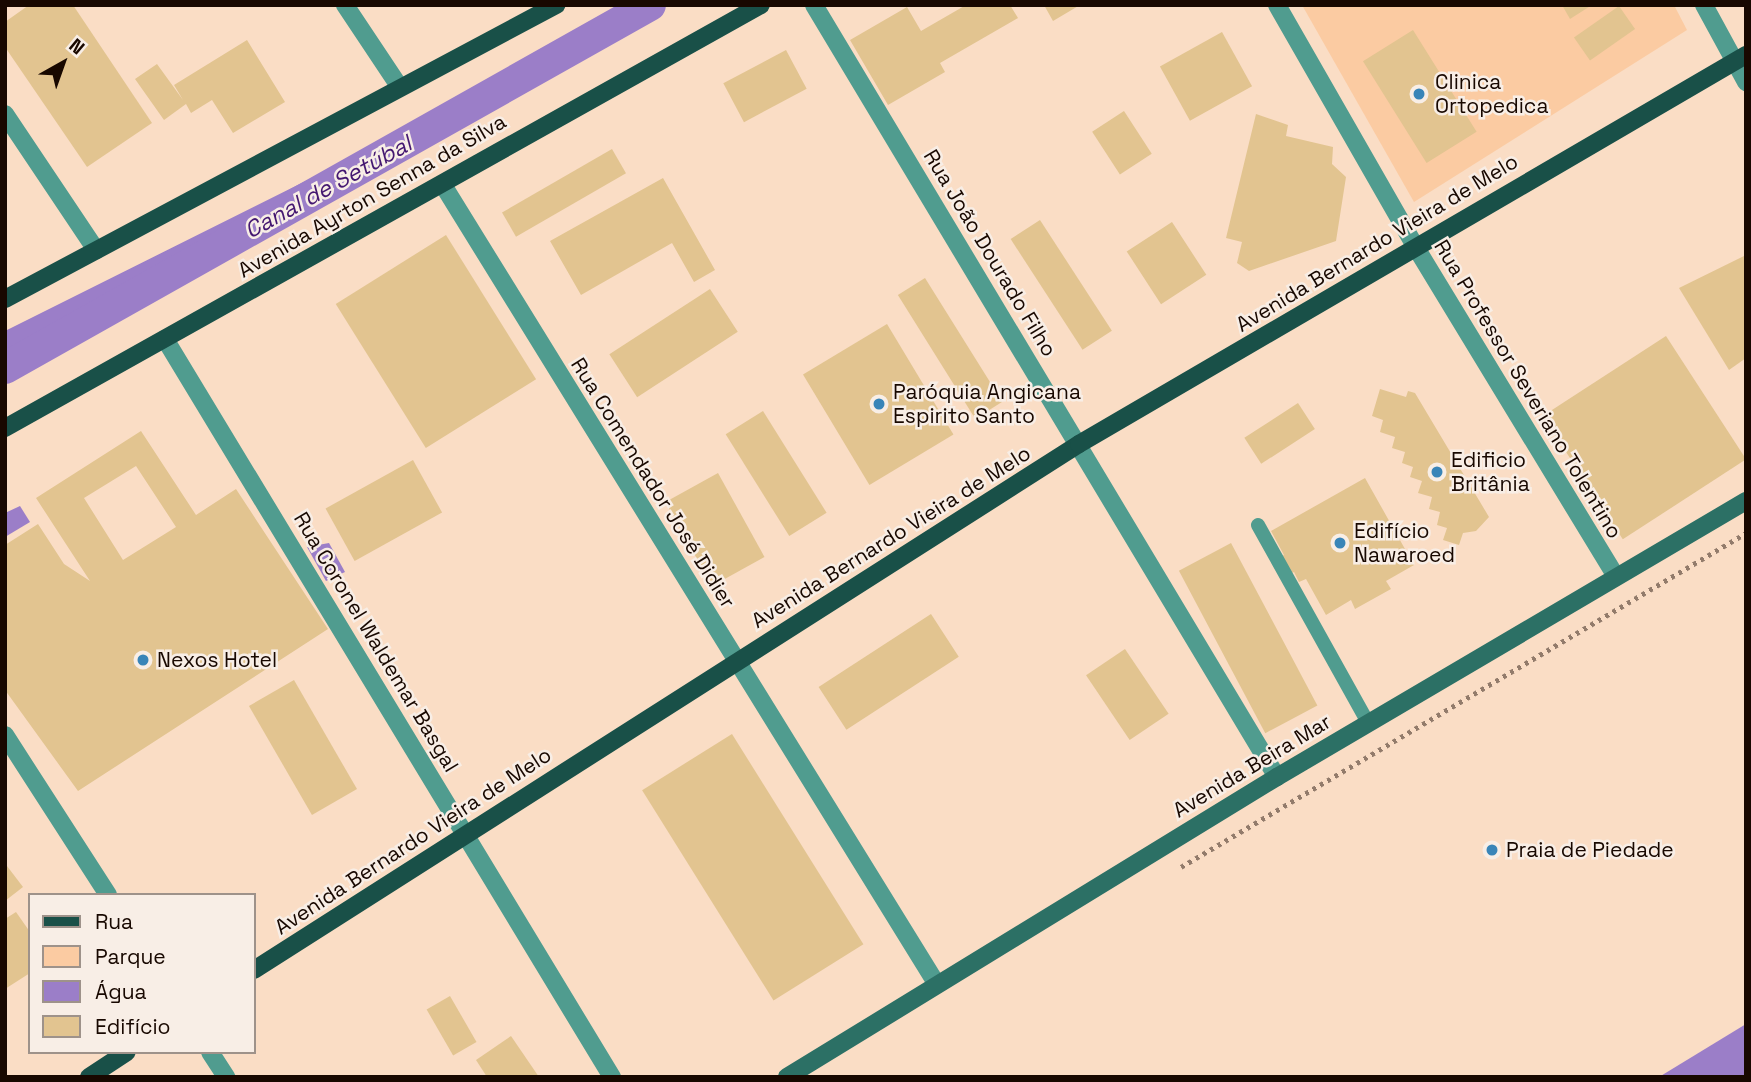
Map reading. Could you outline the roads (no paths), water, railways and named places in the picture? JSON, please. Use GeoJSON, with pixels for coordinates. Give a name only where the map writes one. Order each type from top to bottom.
{"type":"FeatureCollection","features":[{"type":"Feature","properties":{"kind":"main road"},"geometry":{"type":"LineString","coordinates":[[5,299],[399,86],[556,5]]}},
{"type":"Feature","properties":{"kind":"main road","name":"Avenida Ayrton Senna da Silva"},"geometry":{"type":"LineString","coordinates":[[5,428],[761,5]]}},
{"type":"Feature","properties":{"kind":"main road","name":"Avenida Bernardo Vieira de Melo"},"geometry":{"type":"LineString","coordinates":[[256,969],[466,832],[737,663],[1079,444],[1740,58]]}},
{"type":"Feature","properties":{"kind":"main road","name":"Avenida Beira Mar"},"geometry":{"type":"LineString","coordinates":[[787,1077],[936,983],[1277,777],[1746,501]]}},
{"type":"Feature","properties":{"kind":"main road"},"geometry":{"type":"LineString","coordinates":[[89,1077],[124,1054]]}},
{"type":"Feature","properties":{"kind":"street"},"geometry":{"type":"LineString","coordinates":[[345,5],[399,86]]}},
{"type":"Feature","properties":{"kind":"street","name":"Rua João Dourado Filho"},"geometry":{"type":"LineString","coordinates":[[814,5],[1277,777]]}},
{"type":"Feature","properties":{"kind":"street","name":"Rua Professor Severiano Tolentino"},"geometry":{"type":"LineString","coordinates":[[1277,5],[1415,246],[1616,577]]}},
{"type":"Feature","properties":{"kind":"street"},"geometry":{"type":"LineString","coordinates":[[1704,5],[1740,58],[1746,82]]}},
{"type":"Feature","properties":{"kind":"street"},"geometry":{"type":"LineString","coordinates":[[5,114],[96,250]]}},
{"type":"Feature","properties":{"kind":"street","name":"Rua Comendador José Didier"},"geometry":{"type":"LineString","coordinates":[[443,185],[936,983]]}},
{"type":"Feature","properties":{"kind":"street","name":"Rua Coronel Waldemar Basgal"},"geometry":{"type":"LineString","coordinates":[[165,340],[466,832],[612,1077]]}},
{"type":"Feature","properties":{"kind":"street"},"geometry":{"type":"LineString","coordinates":[[5,735],[107,893]]}},
{"type":"Feature","properties":{"kind":"street"},"geometry":{"type":"LineString","coordinates":[[211,1054],[226,1077]]}},
{"type":"Feature","properties":{"kind":"lane"},"geometry":{"type":"LineString","coordinates":[[1258,525],[1368,723]]}},
{"type":"Feature","properties":{"kind":"water"},"geometry":{"type":"Polygon","coordinates":[[[628,5],[647,5],[5,365],[5,331],[468,100],[628,5]]]}},
{"type":"Feature","properties":{"kind":"water"},"geometry":{"type":"Polygon","coordinates":[[[20,506],[30,522],[5,537],[5,513],[20,506]]]}},
{"type":"Feature","properties":{"kind":"water"},"geometry":{"type":"Polygon","coordinates":[[[329,543],[345,572],[326,581],[307,547],[329,543]]]}},
{"type":"Feature","properties":{"kind":"water"},"geometry":{"type":"Polygon","coordinates":[[[1746,1024],[1746,1077],[1659,1077],[1746,1024]]]}},
{"type":"Feature","properties":{"kind":"waterway","name":"Canal de Setúbal"},"geometry":{"type":"LineString","coordinates":[[5,368],[650,5]]}},
{"type":"Feature","properties":{"kind":"place","name":"Clinica Ortopedica"},"geometry":{"type":"Point","coordinates":[1419,94]}},
{"type":"Feature","properties":{"kind":"place","name":"Paróquia Angicana Espirito Santo"},"geometry":{"type":"Point","coordinates":[879,404]}},
{"type":"Feature","properties":{"kind":"place","name":"Edificio Britânia"},"geometry":{"type":"Point","coordinates":[1437,472]}},
{"type":"Feature","properties":{"kind":"place","name":"Edifício Nawaroed"},"geometry":{"type":"Point","coordinates":[1340,543]}},
{"type":"Feature","properties":{"kind":"place","name":"Nexos Hotel"},"geometry":{"type":"Point","coordinates":[143,660]}},
{"type":"Feature","properties":{"kind":"place","name":"Praia de Piedade"},"geometry":{"type":"Point","coordinates":[1492,850]}}]}
